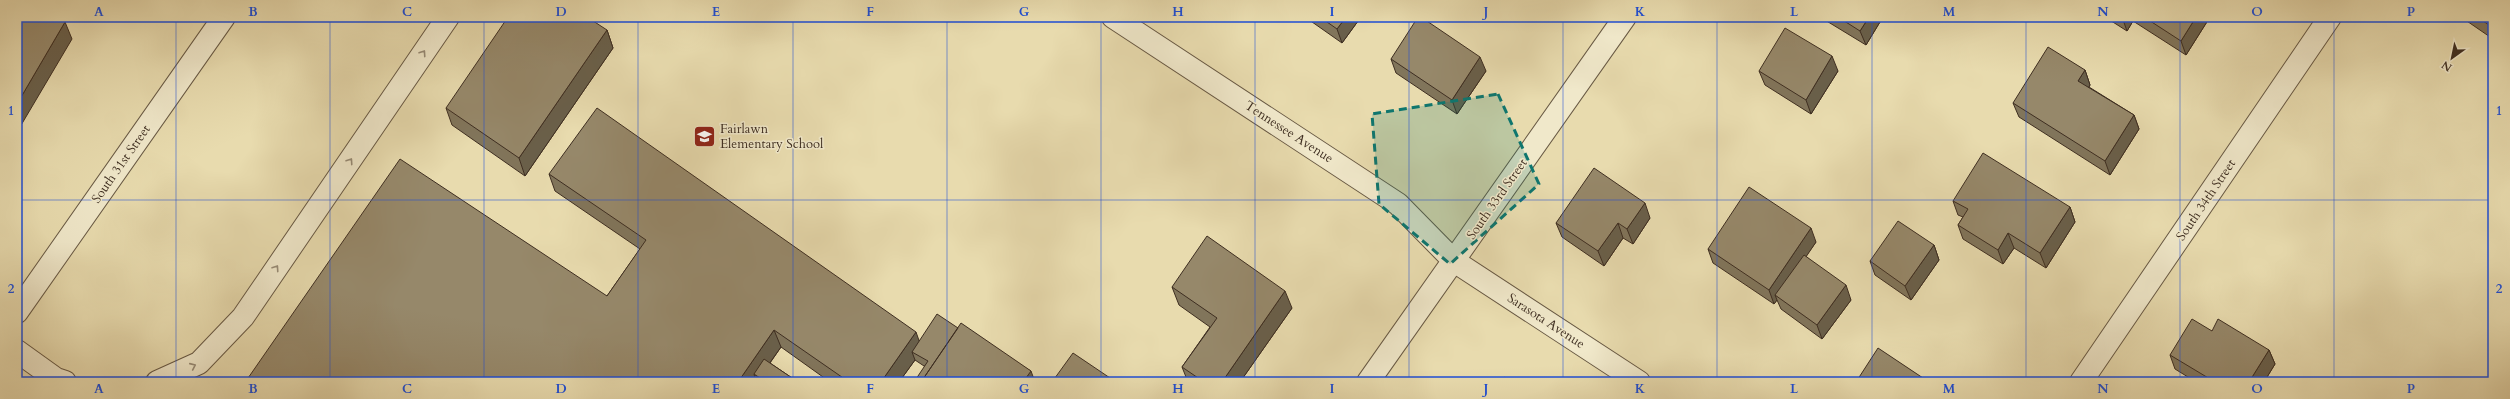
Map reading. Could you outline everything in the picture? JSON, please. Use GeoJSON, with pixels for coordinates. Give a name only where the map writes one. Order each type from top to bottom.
{"type":"FeatureCollection","features":[{"type":"Feature","properties":{"kind":"street","name":"South 31st Street"},"geometry":{"type":"LineString","coordinates":[[17,312],[224,17]]}},
{"type":"Feature","properties":{"kind":"street"},"geometry":{"type":"LineString","coordinates":[[157,382],[200,363],[242,317],[448,17]]}},
{"type":"Feature","properties":{"kind":"street","name":"Tennessee Avenue"},"geometry":{"type":"LineString","coordinates":[[1113,17],[1398,204],[1454,261]]}},
{"type":"Feature","properties":{"kind":"street","name":"South 33rd Street"},"geometry":{"type":"LineString","coordinates":[[1368,382],[1625,17]]}},
{"type":"Feature","properties":{"kind":"street","name":"South 34th Street"},"geometry":{"type":"LineString","coordinates":[[2081,382],[2330,17]]}},
{"type":"Feature","properties":{"kind":"street","name":"Sarasota Avenue"},"geometry":{"type":"LineString","coordinates":[[1454,261],[1639,382]]}},
{"type":"Feature","properties":{"kind":"street"},"geometry":{"type":"LineString","coordinates":[[17,352],[56,379],[65,382]]}},
{"type":"Feature","properties":{"kind":"highlighted area"},"geometry":{"type":"Polygon","coordinates":[[[1498,94],[1539,184],[1450,264],[1379,204],[1372,114],[1498,94]]]}},
{"type":"Feature","properties":{"kind":"building"},"geometry":{"type":"Polygon","coordinates":[[[17,17],[22,17],[29,21],[32,17],[57,17],[65,22],[17,104],[17,17]]]}},
{"type":"Feature","properties":{"kind":"building"},"geometry":{"type":"Polygon","coordinates":[[[508,17],[587,17],[607,30],[519,158],[446,108],[508,17]]]}},
{"type":"Feature","properties":{"kind":"building"},"geometry":{"type":"Polygon","coordinates":[[[1320,17],[1346,17],[1337,29],[1320,17]]]}},
{"type":"Feature","properties":{"kind":"building"},"geometry":{"type":"Polygon","coordinates":[[[1418,17],[1421,17],[1480,57],[1452,100],[1391,59],[1418,17]]]}},
{"type":"Feature","properties":{"kind":"building"},"geometry":{"type":"Polygon","coordinates":[[[1838,17],[1869,17],[1860,31],[1838,17]]]}},
{"type":"Feature","properties":{"kind":"building"},"geometry":{"type":"Polygon","coordinates":[[[2144,17],[2196,17],[2181,41],[2144,17]]]}},
{"type":"Feature","properties":{"kind":"building"},"geometry":{"type":"Polygon","coordinates":[[[2477,17],[2493,17],[2493,18],[2489,25],[2477,17]]]}},
{"type":"Feature","properties":{"kind":"building"},"geometry":{"type":"Polygon","coordinates":[[[1785,28],[1832,56],[1806,100],[1759,71],[1785,28]]]}},
{"type":"Feature","properties":{"kind":"building"},"geometry":{"type":"Polygon","coordinates":[[[2048,47],[2085,70],[2078,81],[2134,115],[2105,161],[2013,103],[2048,47]]]}},
{"type":"Feature","properties":{"kind":"building"},"geometry":{"type":"Polygon","coordinates":[[[597,108],[916,332],[881,382],[849,382],[774,330],[738,382],[246,381],[400,159],[607,296],[646,240],[549,174],[597,108]]]}},
{"type":"Feature","properties":{"kind":"building"},"geometry":{"type":"Polygon","coordinates":[[[1983,153],[2070,207],[2040,253],[2008,233],[1998,250],[1958,225],[1968,209],[1953,201],[1983,153]]]}},
{"type":"Feature","properties":{"kind":"building"},"geometry":{"type":"Polygon","coordinates":[[[1594,168],[1645,203],[1627,229],[1618,223],[1598,251],[1556,223],[1594,168]]]}},
{"type":"Feature","properties":{"kind":"building"},"geometry":{"type":"Polygon","coordinates":[[[1749,187],[1811,228],[1769,290],[1708,249],[1749,187]]]}},
{"type":"Feature","properties":{"kind":"building"},"geometry":{"type":"Polygon","coordinates":[[[1898,221],[1934,245],[1905,286],[1870,261],[1898,221]]]}},
{"type":"Feature","properties":{"kind":"building"},"geometry":{"type":"Polygon","coordinates":[[[1207,236],[1285,291],[1222,382],[1204,382],[1182,367],[1217,318],[1172,287],[1207,236]]]}},
{"type":"Feature","properties":{"kind":"building"},"geometry":{"type":"Polygon","coordinates":[[[1804,255],[1846,285],[1817,325],[1775,295],[1804,255]]]}},
{"type":"Feature","properties":{"kind":"building"},"geometry":{"type":"Polygon","coordinates":[[[937,314],[958,328],[921,382],[914,382],[928,361],[912,352],[937,314]]]}},
{"type":"Feature","properties":{"kind":"building"},"geometry":{"type":"Polygon","coordinates":[[[2192,319],[2212,331],[2218,319],[2269,350],[2249,382],[2215,382],[2170,355],[2192,319]]]}},
{"type":"Feature","properties":{"kind":"building"},"geometry":{"type":"Polygon","coordinates":[[[961,323],[1031,371],[1023,382],[921,382],[961,323]]]}},
{"type":"Feature","properties":{"kind":"building"},"geometry":{"type":"Polygon","coordinates":[[[1878,348],[1929,382],[1856,382],[1878,348]]]}},
{"type":"Feature","properties":{"kind":"building"},"geometry":{"type":"Polygon","coordinates":[[[1073,353],[1116,382],[1082,382],[1078,380],[1077,382],[1052,382],[1073,353]]]}},
{"type":"Feature","properties":{"kind":"building"},"geometry":{"type":"Polygon","coordinates":[[[764,359],[798,382],[766,382],[754,374],[764,359]]]}},
{"type":"Feature","properties":{"kind":"building"},"geometry":{"type":"Polygon","coordinates":[[[1504,377],[1510,382],[1500,382],[1504,377]]]}},
{"type":"Feature","properties":{"kind":"place","name":"Fairlawn Elementary School"},"geometry":{"type":"Point","coordinates":[705,136]}}]}
